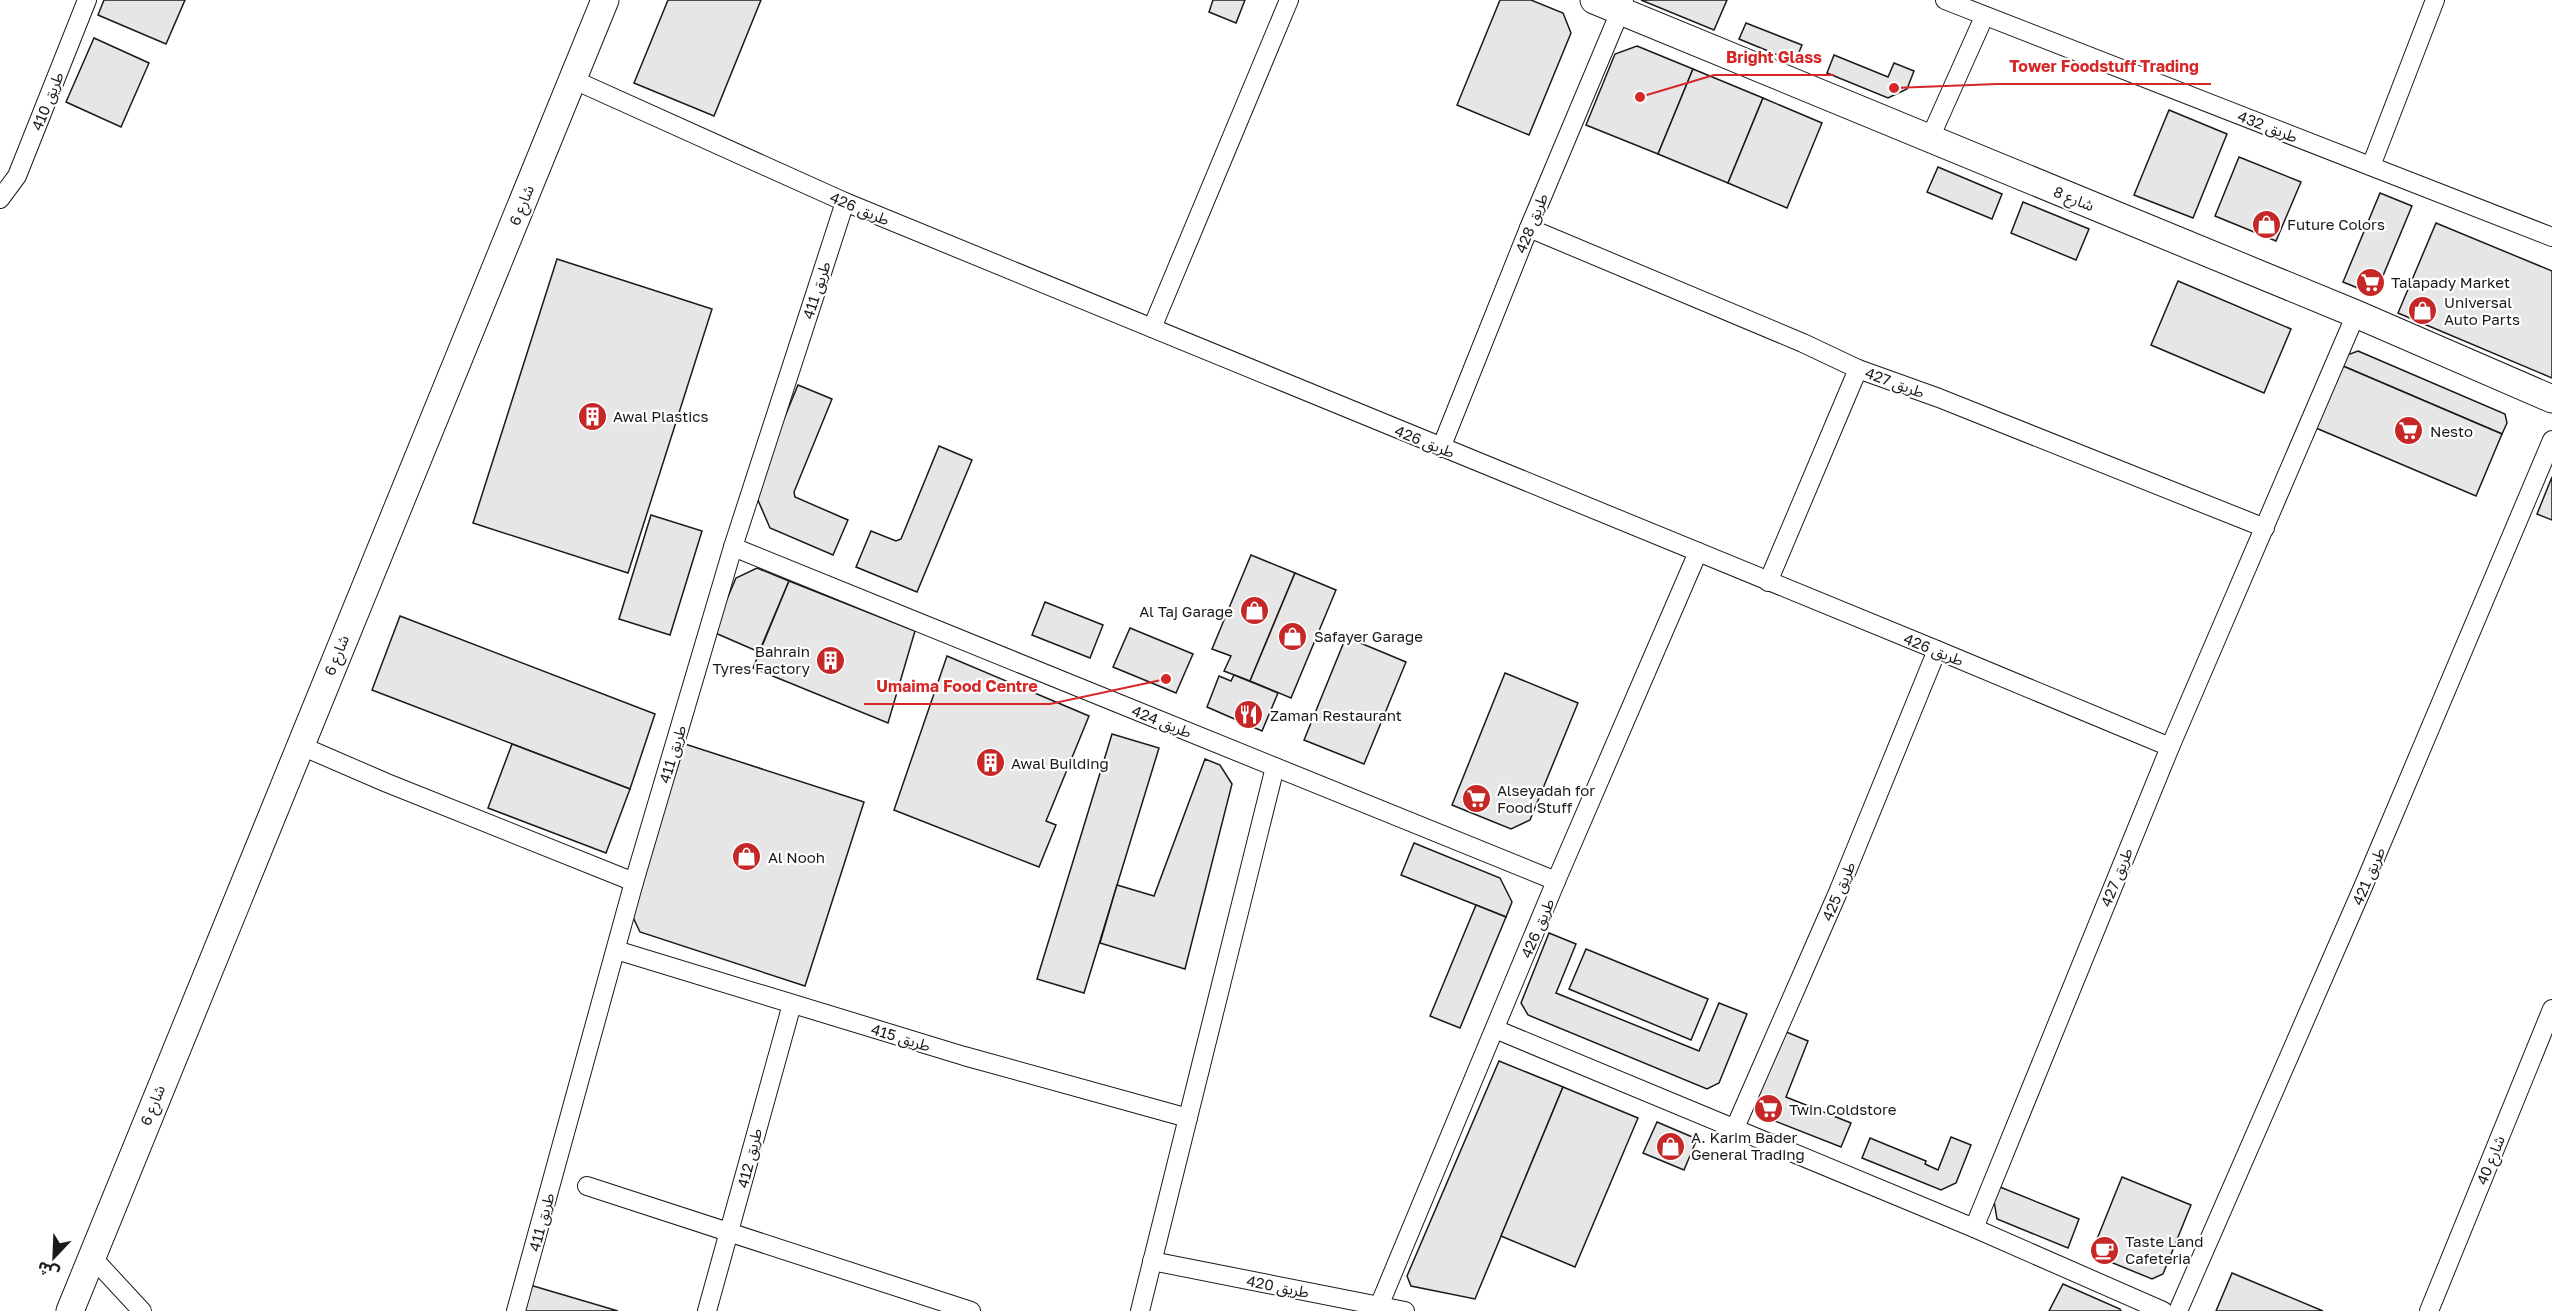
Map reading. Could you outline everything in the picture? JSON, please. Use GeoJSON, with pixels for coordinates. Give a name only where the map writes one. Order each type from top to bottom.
{"type":"FeatureCollection","features":[{"type":"Feature","properties":{"kind":"street","name":"طريق 410"},"geometry":{"type":"LineString","coordinates":[[0,199],[17,176],[87,0]]}},
{"type":"Feature","properties":{"kind":"street","name":"شارع 6"},"geometry":{"type":"LineString","coordinates":[[70,1311],[90,1256],[605,0]]}},
{"type":"Feature","properties":{"kind":"street"},"geometry":{"type":"LineString","coordinates":[[1152,328],[1288,0]]}},
{"type":"Feature","properties":{"kind":"street","name":"شارع 8"},"geometry":{"type":"LineString","coordinates":[[1594,0],[1623,5],[1930,138],[2356,314],[2552,399]]}},
{"type":"Feature","properties":{"kind":"street","name":"طريق 432"},"geometry":{"type":"LineString","coordinates":[[1945,0],[2552,237]]}},
{"type":"Feature","properties":{"kind":"street"},"geometry":{"type":"LineString","coordinates":[[2371,166],[2435,0]]}},
{"type":"Feature","properties":{"kind":"street","name":"طريق 428"},"geometry":{"type":"LineString","coordinates":[[1442,448],[1529,228],[1623,5]]}},
{"type":"Feature","properties":{"kind":"street"},"geometry":{"type":"LineString","coordinates":[[1930,138],[1984,17]]}},
{"type":"Feature","properties":{"kind":"street","name":"طريق 426"},"geometry":{"type":"LineString","coordinates":[[572,79],[845,202],[2169,747]]}},
{"type":"Feature","properties":{"kind":"street","name":"طريق 411"},"geometry":{"type":"LineString","coordinates":[[516,1311],[634,882],[734,547],[845,202]]}},
{"type":"Feature","properties":{"kind":"street","name":"طريق 427"},"geometry":{"type":"LineString","coordinates":[[1529,228],[1803,343],[1858,369],[1939,398],[2265,528]]}},
{"type":"Feature","properties":{"kind":"street","name":"طريق 427"},"geometry":{"type":"LineString","coordinates":[[1974,1228],[2169,747],[2356,314]]}},
{"type":"Feature","properties":{"kind":"street"},"geometry":{"type":"LineString","coordinates":[[1768,582],[1858,369]]}},
{"type":"Feature","properties":{"kind":"street","name":"طريق 421"},"geometry":{"type":"LineString","coordinates":[[2178,1311],[2359,898],[2552,440]]}},
{"type":"Feature","properties":{"kind":"street","name":"طريق 424"},"geometry":{"type":"LineString","coordinates":[[734,547],[1556,881]]}},
{"type":"Feature","properties":{"kind":"street","name":"طريق 426"},"geometry":{"type":"LineString","coordinates":[[1379,1306],[1556,881],[1698,552]]}},
{"type":"Feature","properties":{"kind":"street","name":"طريق 425"},"geometry":{"type":"LineString","coordinates":[[1734,1130],[1839,890],[1937,650]]}},
{"type":"Feature","properties":{"kind":"street"},"geometry":{"type":"LineString","coordinates":[[299,745],[387,783],[634,882]]}},
{"type":"Feature","properties":{"kind":"street"},"geometry":{"type":"LineString","coordinates":[[1140,1311],[1275,767]]}},
{"type":"Feature","properties":{"kind":"street","name":"طريق 415"},"geometry":{"type":"LineString","coordinates":[[616,950],[964,1056],[1188,1118]]}},
{"type":"Feature","properties":{"kind":"street","name":"طريق 412"},"geometry":{"type":"LineString","coordinates":[[707,1311],[792,1004]]}},
{"type":"Feature","properties":{"kind":"street","name":"شارع 40"},"geometry":{"type":"LineString","coordinates":[[2428,1311],[2552,1009]]}},
{"type":"Feature","properties":{"kind":"street"},"geometry":{"type":"LineString","coordinates":[[1495,1029],[1974,1228],[2163,1311]]}},
{"type":"Feature","properties":{"kind":"street"},"geometry":{"type":"LineString","coordinates":[[588,1186],[971,1311]]}},
{"type":"Feature","properties":{"kind":"street"},"geometry":{"type":"LineString","coordinates":[[90,1256],[142,1311]]}},
{"type":"Feature","properties":{"kind":"street","name":"طريق 420"},"geometry":{"type":"LineString","coordinates":[[1152,1261],[1405,1311]]}},
{"type":"Feature","properties":{"kind":"building"},"geometry":{"type":"Polygon","coordinates":[[[104,0],[185,0],[166,44],[98,15],[104,0]]]}},
{"type":"Feature","properties":{"kind":"building"},"geometry":{"type":"Polygon","coordinates":[[[668,0],[761,0],[714,116],[634,83],[668,0]]]}},
{"type":"Feature","properties":{"kind":"building"},"geometry":{"type":"Polygon","coordinates":[[[1213,0],[1245,0],[1236,23],[1209,12],[1213,0]]]}},
{"type":"Feature","properties":{"kind":"building"},"geometry":{"type":"Polygon","coordinates":[[[1500,0],[1531,0],[1563,13],[1571,33],[1529,135],[1457,105],[1500,0]]]}},
{"type":"Feature","properties":{"kind":"building"},"geometry":{"type":"Polygon","coordinates":[[[1641,0],[1727,0],[1714,30],[1641,0]]]}},
{"type":"Feature","properties":{"kind":"building"},"geometry":{"type":"Polygon","coordinates":[[[1746,23],[1802,45],[1795,62],[1739,39],[1746,23]]]}},
{"type":"Feature","properties":{"kind":"building"},"geometry":{"type":"Polygon","coordinates":[[[94,38],[149,63],[121,127],[66,102],[94,38]]]}},
{"type":"Feature","properties":{"kind":"building"},"geometry":{"type":"Polygon","coordinates":[[[1637,46],[1693,69],[1658,154],[1586,125],[1615,54],[1637,46]]]}},
{"type":"Feature","properties":{"kind":"building"},"geometry":{"type":"Polygon","coordinates":[[[1834,55],[1888,77],[1894,63],[1914,71],[1907,89],[1888,98],[1827,73],[1834,55]]]}},
{"type":"Feature","properties":{"kind":"building"},"geometry":{"type":"Polygon","coordinates":[[[1693,69],[1763,98],[1728,183],[1658,154],[1693,69]]]}},
{"type":"Feature","properties":{"kind":"building"},"geometry":{"type":"Polygon","coordinates":[[[1763,98],[1822,123],[1787,208],[1728,183],[1763,98]]]}},
{"type":"Feature","properties":{"kind":"building"},"geometry":{"type":"Polygon","coordinates":[[[2169,110],[2227,134],[2193,218],[2134,195],[2169,110]]]}},
{"type":"Feature","properties":{"kind":"building"},"geometry":{"type":"Polygon","coordinates":[[[2239,157],[2301,182],[2276,241],[2215,216],[2239,157]]]}},
{"type":"Feature","properties":{"kind":"building"},"geometry":{"type":"Polygon","coordinates":[[[1938,167],[2002,194],[1992,219],[1927,192],[1938,167]]]}},
{"type":"Feature","properties":{"kind":"building"},"geometry":{"type":"Polygon","coordinates":[[[2380,193],[2412,206],[2375,295],[2343,282],[2380,193]]]}},
{"type":"Feature","properties":{"kind":"building"},"geometry":{"type":"Polygon","coordinates":[[[2023,202],[2089,229],[2076,260],[2011,233],[2023,202]]]}},
{"type":"Feature","properties":{"kind":"building"},"geometry":{"type":"Polygon","coordinates":[[[2436,223],[2552,271],[2552,378],[2398,313],[2436,223]]]}},
{"type":"Feature","properties":{"kind":"building","name":"Awal Plastics"},"geometry":{"type":"Polygon","coordinates":[[[557,259],[712,309],[628,573],[473,523],[557,259]]]}},
{"type":"Feature","properties":{"kind":"building"},"geometry":{"type":"Polygon","coordinates":[[[2178,281],[2291,329],[2264,393],[2151,345],[2178,281]]]}},
{"type":"Feature","properties":{"kind":"building"},"geometry":{"type":"Polygon","coordinates":[[[2358,351],[2505,414],[2507,423],[2502,434],[2343,366],[2347,355],[2358,351]]]}},
{"type":"Feature","properties":{"kind":"building","name":"Nesto"},"geometry":{"type":"Polygon","coordinates":[[[2343,366],[2502,434],[2476,496],[2316,428],[2343,366]]]}},
{"type":"Feature","properties":{"kind":"building"},"geometry":{"type":"Polygon","coordinates":[[[798,385],[832,399],[794,492],[795,497],[848,520],[833,555],[770,528],[754,491],[798,385]]]}},
{"type":"Feature","properties":{"kind":"building"},"geometry":{"type":"Polygon","coordinates":[[[939,446],[972,460],[917,592],[856,567],[871,531],[896,541],[901,539],[939,446]]]}},
{"type":"Feature","properties":{"kind":"building"},"geometry":{"type":"Polygon","coordinates":[[[2552,477],[2552,520],[2537,514],[2552,477]]]}},
{"type":"Feature","properties":{"kind":"building"},"geometry":{"type":"Polygon","coordinates":[[[651,515],[702,531],[670,635],[619,619],[651,515]]]}},
{"type":"Feature","properties":{"kind":"building","name":"Al Taj Garage"},"geometry":{"type":"Polygon","coordinates":[[[1251,555],[1295,573],[1250,681],[1224,671],[1231,656],[1212,649],[1251,555]]]}},
{"type":"Feature","properties":{"kind":"building"},"geometry":{"type":"Polygon","coordinates":[[[757,568],[789,581],[759,652],[713,632],[736,578],[757,568]]]}},
{"type":"Feature","properties":{"kind":"building","name":"Safayer Garage"},"geometry":{"type":"Polygon","coordinates":[[[1295,573],[1336,590],[1291,698],[1250,681],[1295,573]]]}},
{"type":"Feature","properties":{"kind":"building","name":"Bahrain Tyres Factory"},"geometry":{"type":"Polygon","coordinates":[[[789,581],[915,631],[888,723],[753,668],[789,581]]]}},
{"type":"Feature","properties":{"kind":"building"},"geometry":{"type":"Polygon","coordinates":[[[1045,602],[1103,625],[1090,658],[1032,635],[1045,602]]]}},
{"type":"Feature","properties":{"kind":"building"},"geometry":{"type":"Polygon","coordinates":[[[400,616],[655,714],[630,789],[372,690],[400,616]]]}},
{"type":"Feature","properties":{"kind":"building"},"geometry":{"type":"Polygon","coordinates":[[[1130,628],[1193,654],[1176,693],[1113,667],[1130,628]]]}},
{"type":"Feature","properties":{"kind":"building"},"geometry":{"type":"Polygon","coordinates":[[[1346,637],[1406,662],[1364,764],[1304,740],[1346,637]]]}},
{"type":"Feature","properties":{"kind":"building","name":"Awal Building"},"geometry":{"type":"Polygon","coordinates":[[[947,656],[1089,716],[1046,821],[1056,825],[1039,867],[894,810],[947,656]]]}},
{"type":"Feature","properties":{"kind":"building"},"geometry":{"type":"Polygon","coordinates":[[[1505,673],[1578,703],[1530,820],[1511,829],[1452,805],[1505,673]]]}},
{"type":"Feature","properties":{"kind":"building"},"geometry":{"type":"Polygon","coordinates":[[[1234,675],[1278,693],[1262,731],[1207,707],[1219,676],[1231,681],[1234,675]]]}},
{"type":"Feature","properties":{"kind":"building"},"geometry":{"type":"Polygon","coordinates":[[[1112,734],[1159,748],[1084,993],[1037,979],[1112,734]]]}},
{"type":"Feature","properties":{"kind":"building"},"geometry":{"type":"Polygon","coordinates":[[[512,744],[630,789],[606,853],[488,808],[512,744]]]}},
{"type":"Feature","properties":{"kind":"building","name":"Al Nooh"},"geometry":{"type":"Polygon","coordinates":[[[685,744],[864,802],[805,986],[640,932],[630,911],[685,744]]]}},
{"type":"Feature","properties":{"kind":"building"},"geometry":{"type":"Polygon","coordinates":[[[1205,759],[1220,765],[1232,784],[1185,969],[1100,943],[1117,885],[1154,896],[1205,759]]]}},
{"type":"Feature","properties":{"kind":"building"},"geometry":{"type":"Polygon","coordinates":[[[1414,843],[1500,878],[1512,902],[1506,917],[1401,875],[1414,843]]]}},
{"type":"Feature","properties":{"kind":"building"},"geometry":{"type":"Polygon","coordinates":[[[1476,905],[1506,917],[1460,1028],[1430,1016],[1476,905]]]}},
{"type":"Feature","properties":{"kind":"building"},"geometry":{"type":"Polygon","coordinates":[[[1549,933],[1576,944],[1556,993],[1699,1051],[1719,1003],[1747,1014],[1719,1083],[1707,1089],[1528,1015],[1521,1003],[1549,933]]]}},
{"type":"Feature","properties":{"kind":"building"},"geometry":{"type":"Polygon","coordinates":[[[1586,949],[1708,999],[1691,1040],[1569,989],[1586,949]]]}},
{"type":"Feature","properties":{"kind":"building"},"geometry":{"type":"Polygon","coordinates":[[[1784,1031],[1808,1041],[1786,1097],[1851,1123],[1841,1147],[1762,1116],[1757,1100],[1784,1031]]]}},
{"type":"Feature","properties":{"kind":"building"},"geometry":{"type":"Polygon","coordinates":[[[1499,1061],[1563,1087],[1475,1299],[1411,1286],[1407,1276],[1499,1061]]]}},
{"type":"Feature","properties":{"kind":"building"},"geometry":{"type":"Polygon","coordinates":[[[1563,1087],[1638,1118],[1575,1267],[1501,1236],[1563,1087]]]}},
{"type":"Feature","properties":{"kind":"building","name":"A. Karim Bader General Trading"},"geometry":{"type":"Polygon","coordinates":[[[1657,1122],[1697,1139],[1684,1170],[1643,1153],[1657,1122]]]}},
{"type":"Feature","properties":{"kind":"building"},"geometry":{"type":"Polygon","coordinates":[[[1951,1137],[1971,1145],[1956,1183],[1941,1190],[1862,1158],[1870,1138],[1926,1161],[1925,1164],[1938,1170],[1951,1137]]]}},
{"type":"Feature","properties":{"kind":"building"},"geometry":{"type":"Polygon","coordinates":[[[2122,1177],[2191,1205],[2163,1274],[2152,1279],[2091,1254],[2122,1177]]]}},
{"type":"Feature","properties":{"kind":"building"},"geometry":{"type":"Polygon","coordinates":[[[2000,1187],[2079,1219],[2068,1248],[1997,1219],[1994,1201],[2000,1187]]]}},
{"type":"Feature","properties":{"kind":"building"},"geometry":{"type":"Polygon","coordinates":[[[2232,1273],[2323,1311],[2216,1311],[2232,1273]]]}},
{"type":"Feature","properties":{"kind":"building"},"geometry":{"type":"Polygon","coordinates":[[[2063,1284],[2120,1309],[2121,1311],[2049,1311],[2063,1284]]]}},
{"type":"Feature","properties":{"kind":"building"},"geometry":{"type":"Polygon","coordinates":[[[530,1285],[618,1311],[522,1311],[530,1285]]]}},
{"type":"Feature","properties":{"kind":"place","name":"Tower Foodstuff Trading"},"geometry":{"type":"Point","coordinates":[1894,88]}},
{"type":"Feature","properties":{"kind":"place","name":"Bright Glass"},"geometry":{"type":"Point","coordinates":[1640,97]}},
{"type":"Feature","properties":{"kind":"place","name":"Future Colors"},"geometry":{"type":"Point","coordinates":[2266,224]}},
{"type":"Feature","properties":{"kind":"place","name":"Talapady Market"},"geometry":{"type":"Point","coordinates":[2370,282]}},
{"type":"Feature","properties":{"kind":"place","name":"Universal Auto Parts"},"geometry":{"type":"Point","coordinates":[2423,311]}},
{"type":"Feature","properties":{"kind":"place","name":"Awal Plastics"},"geometry":{"type":"Point","coordinates":[592,416]}},
{"type":"Feature","properties":{"kind":"place","name":"Nesto"},"geometry":{"type":"Point","coordinates":[2409,431]}},
{"type":"Feature","properties":{"kind":"place","name":"Al Taj Garage"},"geometry":{"type":"Point","coordinates":[1254,611]}},
{"type":"Feature","properties":{"kind":"place","name":"Safayer Garage"},"geometry":{"type":"Point","coordinates":[1293,636]}},
{"type":"Feature","properties":{"kind":"place","name":"Bahrain Tyres Factory"},"geometry":{"type":"Point","coordinates":[831,660]}},
{"type":"Feature","properties":{"kind":"place","name":"Umaima Food Centre"},"geometry":{"type":"Point","coordinates":[1166,679]}},
{"type":"Feature","properties":{"kind":"place","name":"Zaman Restaurant"},"geometry":{"type":"Point","coordinates":[1249,715]}},
{"type":"Feature","properties":{"kind":"place","name":"Awal Building"},"geometry":{"type":"Point","coordinates":[990,763]}},
{"type":"Feature","properties":{"kind":"place","name":"Alseyadah for Food Stuff"},"geometry":{"type":"Point","coordinates":[1476,799]}},
{"type":"Feature","properties":{"kind":"place","name":"Al Nooh"},"geometry":{"type":"Point","coordinates":[747,857]}},
{"type":"Feature","properties":{"kind":"place","name":"Twin Coldstore"},"geometry":{"type":"Point","coordinates":[1768,1109]}},
{"type":"Feature","properties":{"kind":"place","name":"A. Karim Bader General Trading"},"geometry":{"type":"Point","coordinates":[1670,1146]}},
{"type":"Feature","properties":{"kind":"place","name":"Taste Land Cafeteria"},"geometry":{"type":"Point","coordinates":[2104,1250]}}]}
